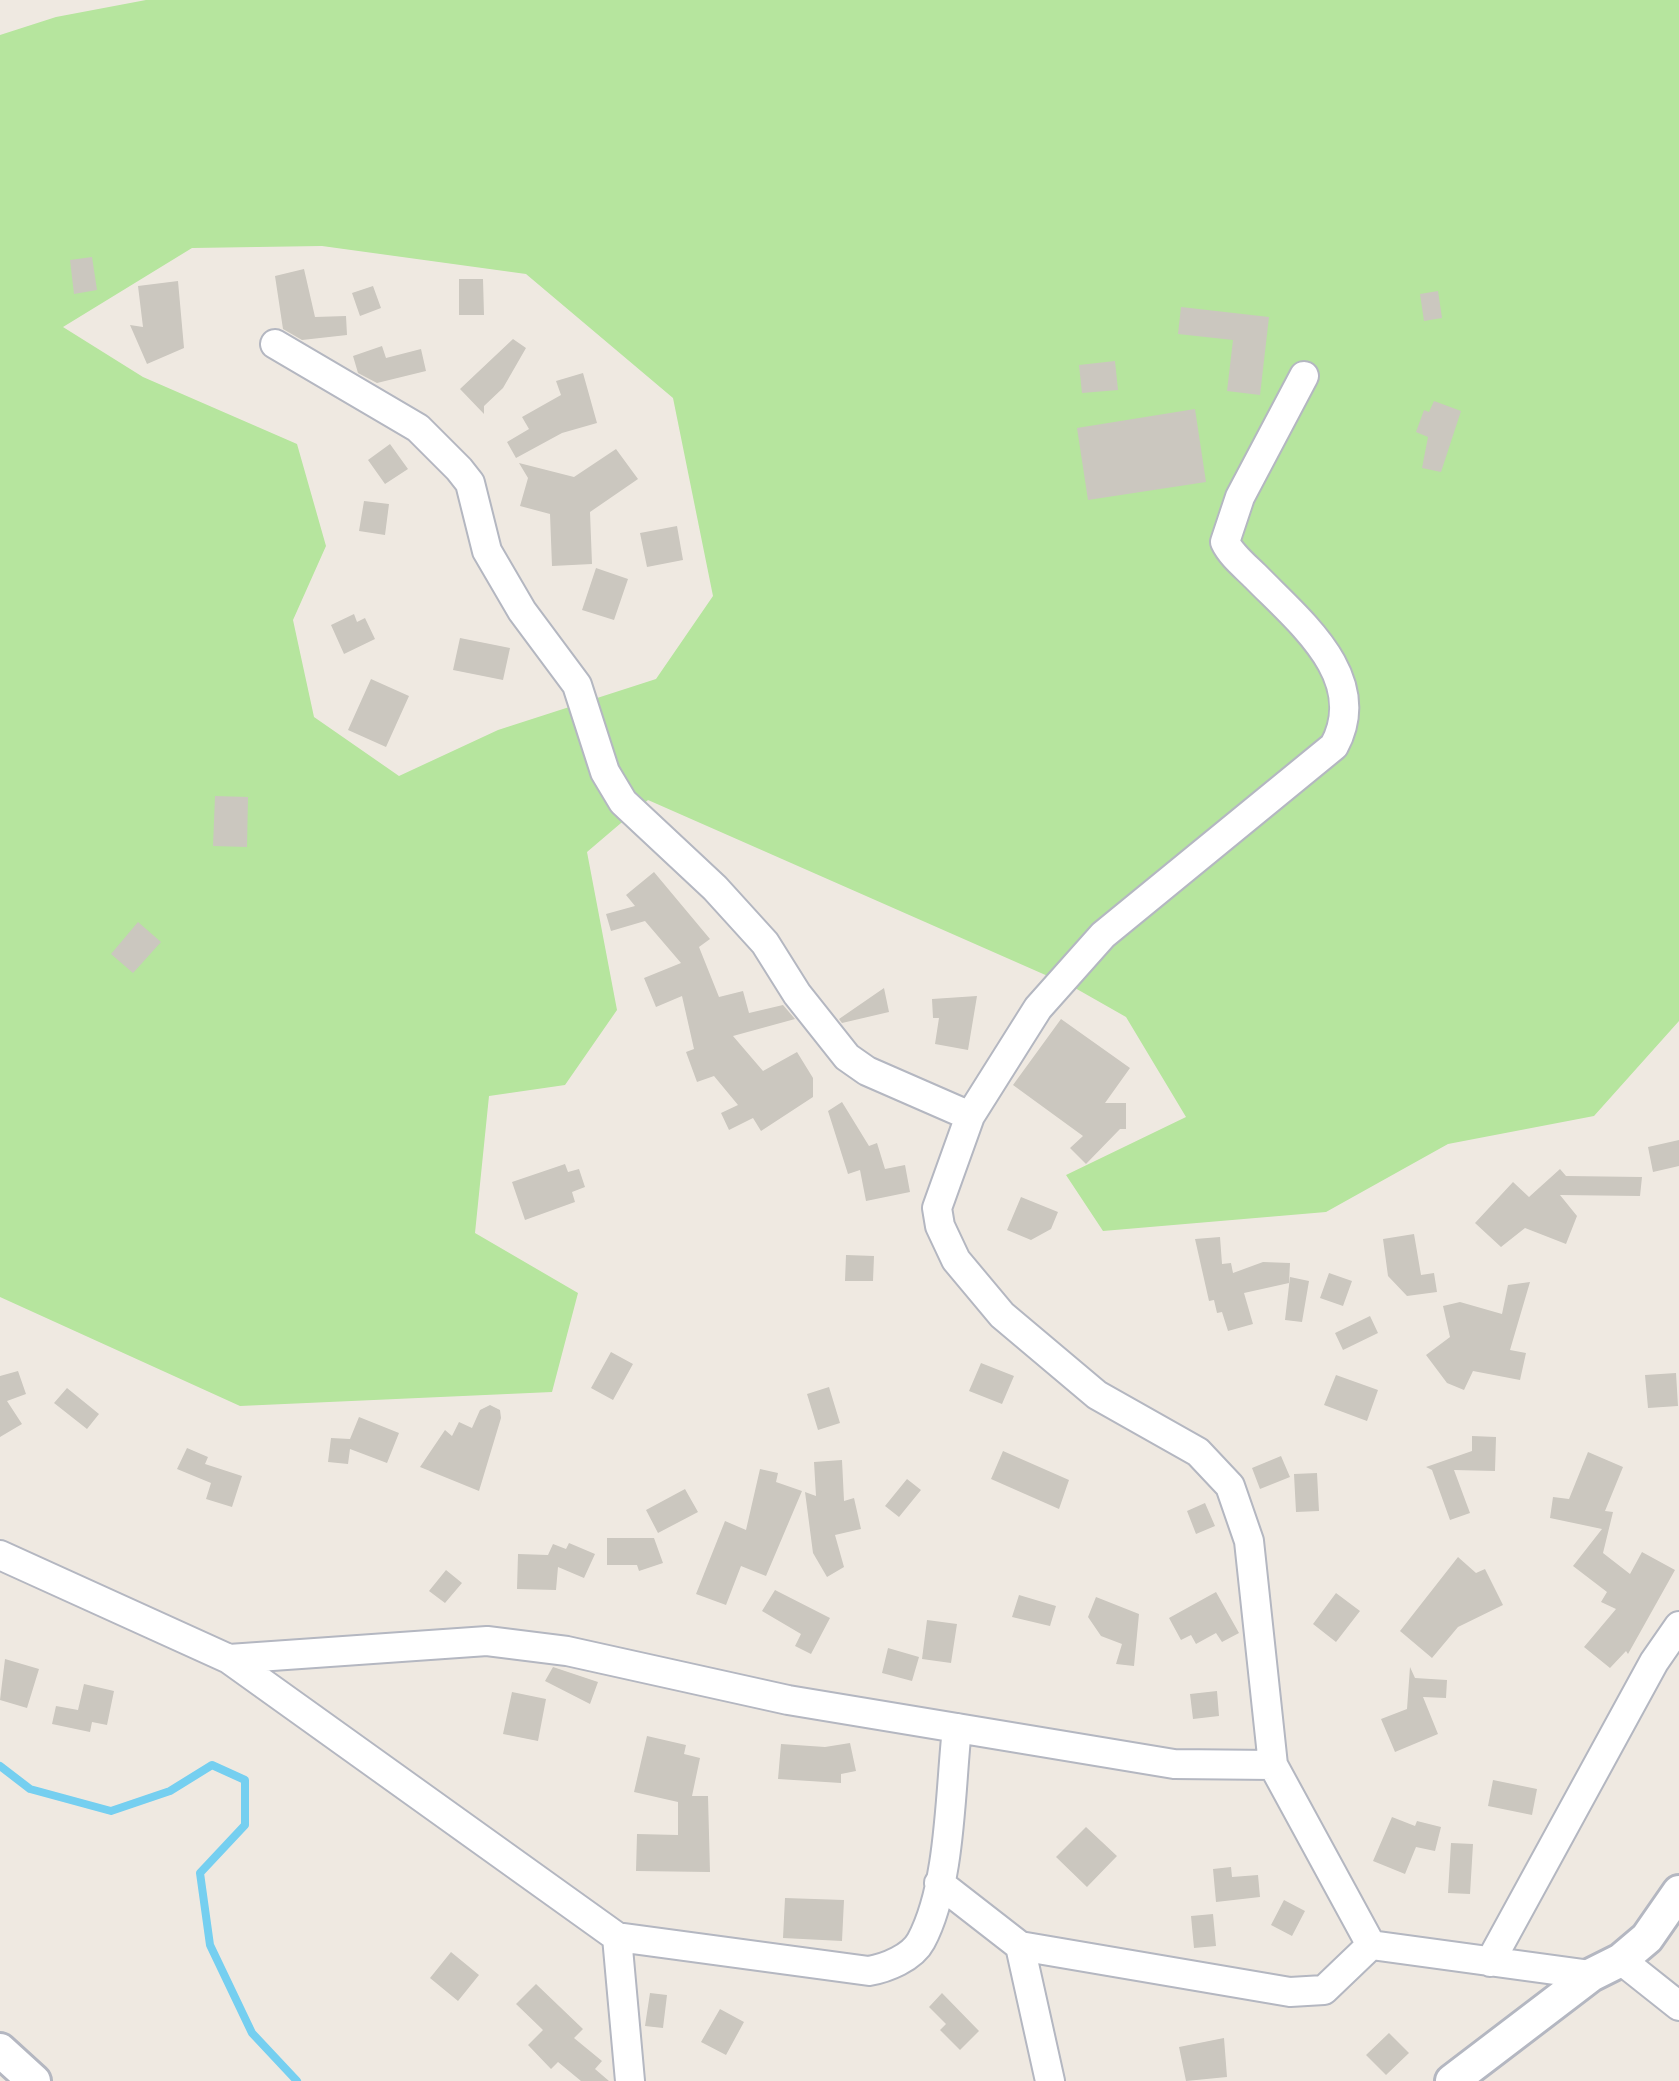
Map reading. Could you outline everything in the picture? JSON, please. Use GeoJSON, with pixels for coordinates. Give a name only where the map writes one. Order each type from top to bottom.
{"type":"FeatureCollection","features":[{"type":"Feature","properties":{"kind":"street"},"geometry":{"type":"LineString","coordinates":[[275,344],[418,428],[459,469],[470,484],[487,550],[522,611],[577,685],[606,772],[623,802],[715,888],[764,943],[797,994],[847,1056],[867,1071],[970,1116]]}},
{"type":"Feature","properties":{"kind":"street"},"geometry":{"type":"LineString","coordinates":[[1304,376],[1240,497],[1225,542],[1304,625],[1343,680],[1346,700],[1342,732],[1334,746],[1102,935],[1038,1008],[970,1116],[937,1208],[956,1260],[1002,1315],[1097,1395],[1198,1452],[1230,1486],[1249,1541],[1273,1765],[1371,1946]]}},
{"type":"Feature","properties":{"kind":"street"},"geometry":{"type":"LineString","coordinates":[[0,1555],[228,1659],[617,1937],[869,1971],[883,1969],[920,1944],[939,1884],[957,1728]]}},
{"type":"Feature","properties":{"kind":"street"},"geometry":{"type":"LineString","coordinates":[[1490,1962],[1654,1662],[1679,1626]]}},
{"type":"Feature","properties":{"kind":"street"},"geometry":{"type":"LineString","coordinates":[[228,1659],[487,1641],[567,1651],[788,1700],[1174,1764],[1273,1765]]}},
{"type":"Feature","properties":{"kind":"street"},"geometry":{"type":"LineString","coordinates":[[939,1884],[1020,1946],[1290,1992],[1324,1990],[1371,1946]]}},
{"type":"Feature","properties":{"kind":"street"},"geometry":{"type":"LineString","coordinates":[[1452,2081],[1591,1974],[1621,1960],[1647,1938],[1679,1892]]}},
{"type":"Feature","properties":{"kind":"street"},"geometry":{"type":"LineString","coordinates":[[617,1937],[630,2081]]}},
{"type":"Feature","properties":{"kind":"street"},"geometry":{"type":"LineString","coordinates":[[1020,1946],[1050,2081]]}},
{"type":"Feature","properties":{"kind":"street"},"geometry":{"type":"LineString","coordinates":[[1371,1946],[1591,1974]]}},
{"type":"Feature","properties":{"kind":"street"},"geometry":{"type":"LineString","coordinates":[[1621,1960],[1679,2006]]}},
{"type":"Feature","properties":{"kind":"street"},"geometry":{"type":"LineString","coordinates":[[0,2050],[34,2081]]}},
{"type":"Feature","properties":{"kind":"green space"},"geometry":{"type":"Polygon","coordinates":[[[146,0],[1679,0],[1679,1021],[1594,1116],[1448,1144],[1326,1212],[1103,1231],[1066,1175],[1186,1117],[1126,1017],[1075,988],[648,800],[587,852],[617,1010],[565,1085],[489,1096],[475,1233],[578,1293],[552,1392],[240,1406],[0,1297],[0,35],[56,17],[146,0]],[[322,246],[192,248],[63,327],[143,377],[297,444],[326,546],[293,620],[314,717],[399,776],[498,730],[656,679],[713,596],[673,398],[526,274],[322,246]]]}},
{"type":"Feature","properties":{"kind":"building"},"geometry":{"type":"Polygon","coordinates":[[[92,257],[97,290],[74,294],[70,260],[92,257]]]}},
{"type":"Feature","properties":{"kind":"building"},"geometry":{"type":"Polygon","coordinates":[[[304,269],[315,317],[346,316],[347,335],[302,340],[283,329],[275,276],[304,269]]]}},
{"type":"Feature","properties":{"kind":"building"},"geometry":{"type":"Polygon","coordinates":[[[459,279],[483,279],[484,315],[459,315],[459,279]]]}},
{"type":"Feature","properties":{"kind":"building"},"geometry":{"type":"Polygon","coordinates":[[[178,281],[184,348],[147,364],[130,325],[143,327],[138,286],[178,281]]]}},
{"type":"Feature","properties":{"kind":"building"},"geometry":{"type":"Polygon","coordinates":[[[373,286],[381,308],[360,316],[352,293],[373,286]]]}},
{"type":"Feature","properties":{"kind":"building"},"geometry":{"type":"Polygon","coordinates":[[[1438,291],[1442,318],[1424,321],[1420,294],[1438,291]]]}},
{"type":"Feature","properties":{"kind":"building"},"geometry":{"type":"Polygon","coordinates":[[[1181,307],[1269,317],[1260,395],[1227,391],[1233,340],[1178,334],[1181,307]]]}},
{"type":"Feature","properties":{"kind":"building"},"geometry":{"type":"Polygon","coordinates":[[[513,339],[526,348],[503,388],[484,406],[484,414],[460,389],[513,339]]]}},
{"type":"Feature","properties":{"kind":"building"},"geometry":{"type":"Polygon","coordinates":[[[382,346],[386,358],[421,349],[426,371],[377,383],[358,373],[353,356],[382,346]]]}},
{"type":"Feature","properties":{"kind":"building"},"geometry":{"type":"Polygon","coordinates":[[[1115,361],[1118,390],[1082,393],[1079,365],[1115,361]]]}},
{"type":"Feature","properties":{"kind":"building"},"geometry":{"type":"Polygon","coordinates":[[[583,373],[597,423],[562,433],[516,458],[507,442],[529,429],[522,417],[561,395],[556,381],[583,373]]]}},
{"type":"Feature","properties":{"kind":"building"},"geometry":{"type":"Polygon","coordinates":[[[1434,401],[1461,411],[1441,472],[1422,468],[1428,437],[1416,432],[1424,410],[1429,412],[1434,401]]]}},
{"type":"Feature","properties":{"kind":"building"},"geometry":{"type":"Polygon","coordinates":[[[1195,409],[1206,482],[1088,500],[1077,428],[1195,409]]]}},
{"type":"Feature","properties":{"kind":"building"},"geometry":{"type":"Polygon","coordinates":[[[390,444],[408,469],[385,484],[368,460],[390,444]]]}},
{"type":"Feature","properties":{"kind":"building"},"geometry":{"type":"Polygon","coordinates":[[[616,449],[638,479],[590,512],[592,564],[552,566],[550,514],[520,506],[528,478],[519,463],[574,477],[616,449]]]}},
{"type":"Feature","properties":{"kind":"building"},"geometry":{"type":"Polygon","coordinates":[[[364,501],[389,504],[385,535],[359,531],[364,501]]]}},
{"type":"Feature","properties":{"kind":"building"},"geometry":{"type":"Polygon","coordinates":[[[677,526],[683,560],[647,567],[640,533],[677,526]]]}},
{"type":"Feature","properties":{"kind":"building"},"geometry":{"type":"Polygon","coordinates":[[[596,568],[628,579],[614,620],[582,610],[596,568]]]}},
{"type":"Feature","properties":{"kind":"building"},"geometry":{"type":"Polygon","coordinates":[[[354,614],[357,622],[365,618],[375,639],[344,654],[331,625],[354,614]]]}},
{"type":"Feature","properties":{"kind":"building"},"geometry":{"type":"Polygon","coordinates":[[[460,638],[510,648],[503,680],[453,670],[460,638]]]}},
{"type":"Feature","properties":{"kind":"building"},"geometry":{"type":"Polygon","coordinates":[[[371,679],[409,696],[386,747],[348,730],[371,679]]]}},
{"type":"Feature","properties":{"kind":"building"},"geometry":{"type":"Polygon","coordinates":[[[215,796],[248,797],[247,847],[213,846],[215,796]]]}},
{"type":"Feature","properties":{"kind":"building"},"geometry":{"type":"Polygon","coordinates":[[[654,872],[710,939],[699,947],[719,997],[743,991],[749,1013],[783,1005],[795,1019],[733,1036],[763,1071],[797,1052],[813,1078],[813,1097],[761,1131],[753,1118],[729,1130],[721,1113],[738,1105],[714,1076],[697,1082],[686,1052],[694,1049],[682,996],[656,1007],[644,978],[681,963],[645,921],[611,931],[606,914],[635,906],[626,895],[654,872]]]}},
{"type":"Feature","properties":{"kind":"building"},"geometry":{"type":"Polygon","coordinates":[[[138,922],[161,942],[133,973],[111,954],[138,922]]]}},
{"type":"Feature","properties":{"kind":"building"},"geometry":{"type":"Polygon","coordinates":[[[884,988],[889,1012],[842,1023],[839,1019],[884,988]]]}},
{"type":"Feature","properties":{"kind":"building"},"geometry":{"type":"Polygon","coordinates":[[[977,996],[968,1050],[935,1044],[939,1018],[933,1018],[932,999],[977,996]]]}},
{"type":"Feature","properties":{"kind":"building"},"geometry":{"type":"Polygon","coordinates":[[[1061,1019],[1130,1068],[1105,1103],[1126,1103],[1126,1129],[1120,1129],[1086,1164],[1070,1148],[1083,1136],[1013,1085],[1061,1019]]]}},
{"type":"Feature","properties":{"kind":"building"},"geometry":{"type":"Polygon","coordinates":[[[842,1102],[869,1146],[877,1143],[885,1169],[905,1165],[910,1192],[866,1201],[860,1170],[848,1174],[828,1111],[842,1102]]]}},
{"type":"Feature","properties":{"kind":"building"},"geometry":{"type":"Polygon","coordinates":[[[1679,1140],[1679,1166],[1653,1172],[1648,1147],[1679,1140]]]}},
{"type":"Feature","properties":{"kind":"building"},"geometry":{"type":"Polygon","coordinates":[[[565,1164],[568,1172],[579,1169],[585,1187],[572,1192],[575,1202],[525,1220],[512,1182],[565,1164]]]}},
{"type":"Feature","properties":{"kind":"building"},"geometry":{"type":"Polygon","coordinates":[[[1560,1169],[1566,1176],[1642,1177],[1640,1196],[1560,1195],[1577,1216],[1566,1244],[1525,1228],[1501,1247],[1475,1223],[1513,1182],[1529,1197],[1560,1169]]]}},
{"type":"Feature","properties":{"kind":"building"},"geometry":{"type":"Polygon","coordinates":[[[1021,1197],[1058,1212],[1051,1229],[1031,1240],[1007,1230],[1021,1197]]]}},
{"type":"Feature","properties":{"kind":"building"},"geometry":{"type":"Polygon","coordinates":[[[1414,1234],[1421,1275],[1434,1273],[1437,1292],[1407,1296],[1388,1276],[1383,1239],[1414,1234]]]}},
{"type":"Feature","properties":{"kind":"building"},"geometry":{"type":"Polygon","coordinates":[[[1220,1237],[1222,1264],[1231,1263],[1233,1273],[1263,1262],[1290,1263],[1289,1283],[1244,1293],[1253,1324],[1228,1331],[1222,1312],[1217,1313],[1214,1300],[1209,1301],[1195,1239],[1220,1237]]]}},
{"type":"Feature","properties":{"kind":"building"},"geometry":{"type":"Polygon","coordinates":[[[846,1255],[874,1256],[873,1281],[845,1281],[846,1255]]]}},
{"type":"Feature","properties":{"kind":"building"},"geometry":{"type":"Polygon","coordinates":[[[1329,1273],[1352,1281],[1343,1306],[1320,1298],[1329,1273]]]}},
{"type":"Feature","properties":{"kind":"building"},"geometry":{"type":"Polygon","coordinates":[[[1290,1277],[1309,1281],[1302,1322],[1285,1320],[1290,1277]]]}},
{"type":"Feature","properties":{"kind":"building"},"geometry":{"type":"Polygon","coordinates":[[[1530,1282],[1510,1350],[1526,1353],[1520,1380],[1473,1371],[1464,1390],[1447,1383],[1426,1355],[1450,1337],[1443,1306],[1460,1302],[1502,1314],[1508,1285],[1530,1282]]]}},
{"type":"Feature","properties":{"kind":"building"},"geometry":{"type":"Polygon","coordinates":[[[1370,1316],[1378,1333],[1343,1350],[1335,1333],[1370,1316]]]}},
{"type":"Feature","properties":{"kind":"building"},"geometry":{"type":"Polygon","coordinates":[[[611,1352],[633,1364],[613,1400],[591,1388],[611,1352]]]}},
{"type":"Feature","properties":{"kind":"building"},"geometry":{"type":"Polygon","coordinates":[[[981,1363],[1014,1376],[1002,1404],[969,1391],[981,1363]]]}},
{"type":"Feature","properties":{"kind":"building"},"geometry":{"type":"Polygon","coordinates":[[[18,1371],[26,1394],[7,1401],[22,1424],[0,1437],[0,1376],[18,1371]]]}},
{"type":"Feature","properties":{"kind":"building"},"geometry":{"type":"Polygon","coordinates":[[[1676,1373],[1678,1406],[1648,1408],[1645,1375],[1676,1373]]]}},
{"type":"Feature","properties":{"kind":"building"},"geometry":{"type":"Polygon","coordinates":[[[1336,1375],[1378,1390],[1367,1421],[1324,1405],[1336,1375]]]}},
{"type":"Feature","properties":{"kind":"building"},"geometry":{"type":"Polygon","coordinates":[[[829,1387],[840,1423],[818,1430],[807,1394],[829,1387]]]}},
{"type":"Feature","properties":{"kind":"building"},"geometry":{"type":"Polygon","coordinates":[[[67,1388],[99,1414],[87,1429],[54,1403],[67,1388]]]}},
{"type":"Feature","properties":{"kind":"building"},"geometry":{"type":"Polygon","coordinates":[[[490,1405],[500,1410],[501,1418],[479,1491],[420,1467],[445,1430],[452,1436],[459,1422],[472,1428],[480,1410],[490,1405]]]}},
{"type":"Feature","properties":{"kind":"building"},"geometry":{"type":"Polygon","coordinates":[[[359,1417],[399,1433],[387,1463],[350,1449],[348,1464],[328,1462],[331,1438],[350,1439],[359,1417]]]}},
{"type":"Feature","properties":{"kind":"building"},"geometry":{"type":"Polygon","coordinates":[[[1472,1436],[1496,1437],[1495,1471],[1454,1470],[1470,1513],[1450,1520],[1432,1470],[1426,1467],[1472,1451],[1472,1436]]]}},
{"type":"Feature","properties":{"kind":"building"},"geometry":{"type":"Polygon","coordinates":[[[187,1448],[208,1457],[205,1464],[242,1476],[232,1507],[206,1499],[211,1483],[177,1469],[187,1448]]]}},
{"type":"Feature","properties":{"kind":"building"},"geometry":{"type":"Polygon","coordinates":[[[1003,1451],[1069,1480],[1059,1509],[991,1479],[1003,1451]]]}},
{"type":"Feature","properties":{"kind":"building"},"geometry":{"type":"Polygon","coordinates":[[[1588,1452],[1623,1467],[1605,1511],[1613,1512],[1603,1553],[1630,1574],[1642,1552],[1675,1570],[1628,1654],[1626,1651],[1610,1668],[1584,1647],[1616,1609],[1601,1602],[1607,1592],[1573,1566],[1602,1529],[1550,1518],[1553,1497],[1569,1499],[1588,1452]]]}},
{"type":"Feature","properties":{"kind":"building"},"geometry":{"type":"Polygon","coordinates":[[[1281,1456],[1290,1477],[1260,1489],[1252,1468],[1281,1456]]]}},
{"type":"Feature","properties":{"kind":"building"},"geometry":{"type":"Polygon","coordinates":[[[842,1460],[844,1501],[854,1498],[861,1529],[835,1535],[844,1567],[827,1577],[813,1553],[805,1492],[816,1496],[814,1462],[842,1460]]]}},
{"type":"Feature","properties":{"kind":"building"},"geometry":{"type":"Polygon","coordinates":[[[760,1469],[778,1473],[776,1482],[802,1491],[766,1576],[741,1566],[726,1605],[696,1594],[725,1521],[746,1530],[760,1469]]]}},
{"type":"Feature","properties":{"kind":"building"},"geometry":{"type":"Polygon","coordinates":[[[1317,1473],[1319,1511],[1296,1512],[1294,1474],[1317,1473]]]}},
{"type":"Feature","properties":{"kind":"building"},"geometry":{"type":"Polygon","coordinates":[[[907,1479],[921,1490],[899,1517],[885,1506],[907,1479]]]}},
{"type":"Feature","properties":{"kind":"building"},"geometry":{"type":"Polygon","coordinates":[[[685,1489],[698,1512],[658,1533],[646,1510],[685,1489]]]}},
{"type":"Feature","properties":{"kind":"building"},"geometry":{"type":"Polygon","coordinates":[[[1205,1503],[1215,1526],[1196,1534],[1187,1511],[1205,1503]]]}},
{"type":"Feature","properties":{"kind":"building"},"geometry":{"type":"Polygon","coordinates":[[[607,1538],[654,1538],[663,1563],[639,1571],[637,1565],[607,1565],[607,1538]]]}},
{"type":"Feature","properties":{"kind":"building"},"geometry":{"type":"Polygon","coordinates":[[[569,1543],[595,1554],[584,1578],[558,1567],[556,1590],[517,1589],[518,1554],[548,1555],[553,1544],[566,1549],[569,1543]]]}},
{"type":"Feature","properties":{"kind":"building"},"geometry":{"type":"Polygon","coordinates":[[[1458,1557],[1476,1573],[1485,1569],[1503,1605],[1458,1627],[1432,1658],[1400,1631],[1458,1557]]]}},
{"type":"Feature","properties":{"kind":"building"},"geometry":{"type":"Polygon","coordinates":[[[446,1570],[462,1583],[445,1603],[429,1591],[446,1570]]]}},
{"type":"Feature","properties":{"kind":"building"},"geometry":{"type":"Polygon","coordinates":[[[775,1590],[830,1618],[811,1654],[795,1646],[801,1634],[762,1611],[775,1590]]]}},
{"type":"Feature","properties":{"kind":"building"},"geometry":{"type":"Polygon","coordinates":[[[1216,1592],[1239,1633],[1222,1642],[1216,1633],[1196,1644],[1191,1635],[1181,1640],[1169,1618],[1216,1592]]]}},
{"type":"Feature","properties":{"kind":"building"},"geometry":{"type":"Polygon","coordinates":[[[1336,1593],[1360,1611],[1336,1642],[1313,1624],[1336,1593]]]}},
{"type":"Feature","properties":{"kind":"building"},"geometry":{"type":"Polygon","coordinates":[[[1019,1595],[1056,1606],[1050,1626],[1012,1617],[1019,1595]]]}},
{"type":"Feature","properties":{"kind":"building"},"geometry":{"type":"Polygon","coordinates":[[[1096,1597],[1139,1614],[1134,1666],[1116,1664],[1122,1644],[1101,1636],[1088,1617],[1096,1597]]]}},
{"type":"Feature","properties":{"kind":"building"},"geometry":{"type":"Polygon","coordinates":[[[927,1620],[957,1624],[951,1663],[922,1659],[927,1620]]]}},
{"type":"Feature","properties":{"kind":"building"},"geometry":{"type":"Polygon","coordinates":[[[888,1648],[919,1657],[912,1681],[882,1673],[888,1648]]]}},
{"type":"Feature","properties":{"kind":"building"},"geometry":{"type":"Polygon","coordinates":[[[5,1659],[39,1669],[27,1708],[0,1700],[5,1659]]]}},
{"type":"Feature","properties":{"kind":"building"},"geometry":{"type":"Polygon","coordinates":[[[553,1667],[598,1682],[590,1704],[545,1681],[553,1667]]]}},
{"type":"Feature","properties":{"kind":"building"},"geometry":{"type":"Polygon","coordinates":[[[1410,1667],[1415,1678],[1447,1680],[1446,1698],[1423,1697],[1438,1734],[1395,1752],[1381,1719],[1407,1709],[1410,1667]]]}},
{"type":"Feature","properties":{"kind":"building"},"geometry":{"type":"Polygon","coordinates":[[[84,1684],[114,1691],[107,1725],[92,1722],[90,1732],[52,1724],[56,1706],[78,1710],[84,1684]]]}},
{"type":"Feature","properties":{"kind":"building"},"geometry":{"type":"Polygon","coordinates":[[[1217,1691],[1219,1716],[1193,1719],[1190,1694],[1217,1691]]]}},
{"type":"Feature","properties":{"kind":"building"},"geometry":{"type":"Polygon","coordinates":[[[512,1692],[546,1699],[538,1741],[503,1734],[512,1692]]]}},
{"type":"Feature","properties":{"kind":"building"},"geometry":{"type":"Polygon","coordinates":[[[647,1736],[686,1745],[684,1754],[700,1758],[692,1796],[708,1796],[710,1872],[636,1871],[637,1834],[678,1835],[678,1802],[634,1792],[647,1736]]]}},
{"type":"Feature","properties":{"kind":"building"},"geometry":{"type":"Polygon","coordinates":[[[850,1743],[856,1771],[841,1774],[841,1783],[778,1779],[781,1744],[825,1747],[850,1743]]]}},
{"type":"Feature","properties":{"kind":"building"},"geometry":{"type":"Polygon","coordinates":[[[1493,1780],[1537,1789],[1532,1815],[1488,1806],[1493,1780]]]}},
{"type":"Feature","properties":{"kind":"building"},"geometry":{"type":"Polygon","coordinates":[[[1392,1817],[1415,1826],[1417,1821],[1441,1827],[1435,1851],[1416,1847],[1405,1874],[1373,1861],[1392,1817]]]}},
{"type":"Feature","properties":{"kind":"building"},"geometry":{"type":"Polygon","coordinates":[[[1086,1827],[1117,1856],[1087,1887],[1056,1857],[1086,1827]]]}},
{"type":"Feature","properties":{"kind":"building"},"geometry":{"type":"Polygon","coordinates":[[[1451,1843],[1473,1844],[1470,1894],[1448,1893],[1451,1843]]]}},
{"type":"Feature","properties":{"kind":"building"},"geometry":{"type":"Polygon","coordinates":[[[1231,1867],[1232,1877],[1258,1875],[1260,1897],[1216,1902],[1213,1869],[1231,1867]]]}},
{"type":"Feature","properties":{"kind":"building"},"geometry":{"type":"Polygon","coordinates":[[[785,1898],[844,1900],[842,1941],[783,1938],[785,1898]]]}},
{"type":"Feature","properties":{"kind":"building"},"geometry":{"type":"Polygon","coordinates":[[[1284,1900],[1305,1911],[1292,1936],[1271,1925],[1284,1900]]]}},
{"type":"Feature","properties":{"kind":"building"},"geometry":{"type":"Polygon","coordinates":[[[1213,1914],[1216,1946],[1194,1948],[1191,1916],[1213,1914]]]}},
{"type":"Feature","properties":{"kind":"building"},"geometry":{"type":"Polygon","coordinates":[[[451,1952],[479,1975],[458,2001],[430,1978],[451,1952]]]}},
{"type":"Feature","properties":{"kind":"building"},"geometry":{"type":"Polygon","coordinates":[[[536,1984],[583,2029],[574,2038],[602,2061],[595,2069],[609,2081],[581,2081],[558,2062],[551,2069],[528,2045],[543,2030],[516,2004],[536,1984]]]}},
{"type":"Feature","properties":{"kind":"building"},"geometry":{"type":"Polygon","coordinates":[[[650,1993],[667,1995],[663,2028],[645,2026],[650,1993]]]}},
{"type":"Feature","properties":{"kind":"building"},"geometry":{"type":"Polygon","coordinates":[[[942,1993],[979,2031],[960,2050],[940,2030],[946,2024],[929,2007],[942,1993]]]}},
{"type":"Feature","properties":{"kind":"building"},"geometry":{"type":"Polygon","coordinates":[[[720,2009],[744,2022],[726,2055],[701,2042],[720,2009]]]}},
{"type":"Feature","properties":{"kind":"building"},"geometry":{"type":"Polygon","coordinates":[[[1389,2033],[1409,2053],[1386,2075],[1366,2055],[1389,2033]]]}},
{"type":"Feature","properties":{"kind":"building"},"geometry":{"type":"Polygon","coordinates":[[[1224,2038],[1227,2077],[1186,2081],[1179,2047],[1224,2038]]]}},
{"type":"Feature","properties":{"kind":"waterway"},"geometry":{"type":"LineString","coordinates":[[0,1766],[30,1789],[111,1811],[170,1791],[212,1765],[245,1780],[245,1825],[200,1873],[210,1945],[252,2033],[297,2081]]}}]}
